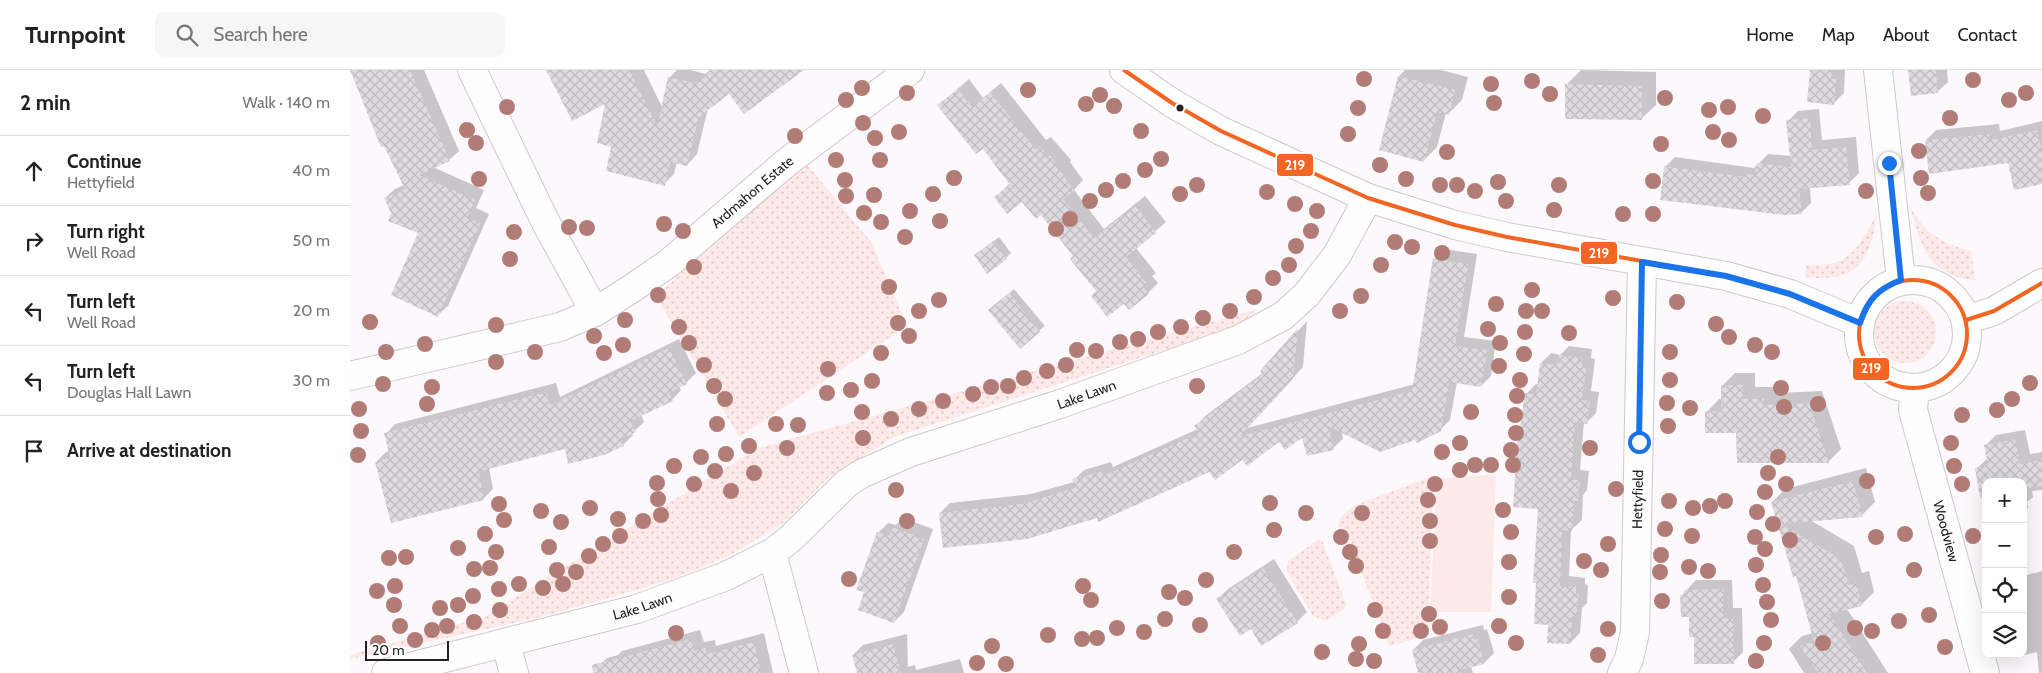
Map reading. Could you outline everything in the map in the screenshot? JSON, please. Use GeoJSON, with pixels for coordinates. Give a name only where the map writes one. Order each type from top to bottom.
{"type":"FeatureCollection","features":[{"type":"Feature","properties":{"kind":"street"},"geometry":{"type":"LineString","coordinates":[[472,70],[546,223],[595,312]]}},
{"type":"Feature","properties":{"kind":"street","name":"Ardmahon Estate"},"geometry":{"type":"LineString","coordinates":[[350,376],[560,327],[595,312],[631,290],[669,262],[787,162],[910,70]]}},
{"type":"Feature","properties":{"kind":"street"},"geometry":{"type":"LineString","coordinates":[[1124,70],[1172,103],[1221,131],[1368,198],[1455,225],[1516,239],[1726,276],[1790,294],[1860,323]]}},
{"type":"Feature","properties":{"kind":"street"},"geometry":{"type":"LineString","coordinates":[[1878,70],[1901,280]]}},
{"type":"Feature","properties":{"kind":"street","name":"Lake Lawn"},"geometry":{"type":"LineString","coordinates":[[386,673],[506,644],[637,609],[670,598],[733,573],[772,553],[790,539],[846,483],[861,474],[911,452],[1060,404],[1238,340],[1283,316],[1307,294],[1336,254],[1368,198]]}},
{"type":"Feature","properties":{"kind":"street","name":"Hettyfield"},"geometry":{"type":"LineString","coordinates":[[1622,673],[1629,659],[1635,632],[1642,262]]}},
{"type":"Feature","properties":{"kind":"street"},"geometry":{"type":"LineString","coordinates":[[1918,279],[1934,283],[1949,292],[1960,305],[1966,320],[1968,337],[1957,367],[1945,378],[1930,386],[1915,388],[1898,386],[1883,380],[1871,369],[1863,355],[1858,339],[1864,308],[1886,286],[1901,280],[1918,279]]}},
{"type":"Feature","properties":{"kind":"street"},"geometry":{"type":"LineString","coordinates":[[1966,320],[1994,311],[2042,283]]}},
{"type":"Feature","properties":{"kind":"street","name":"Woodview"},"geometry":{"type":"LineString","coordinates":[[1915,388],[1914,410],[1986,673]]}},
{"type":"Feature","properties":{"kind":"street"},"geometry":{"type":"LineString","coordinates":[[772,553],[804,673]]}},
{"type":"Feature","properties":{"kind":"street"},"geometry":{"type":"LineString","coordinates":[[506,644],[514,673]]}},
{"type":"Feature","properties":{"kind":"shaded area"},"geometry":{"type":"Polygon","coordinates":[[[806,163],[871,242],[907,326],[739,437],[658,300],[664,289],[774,187],[806,163]]]}},
{"type":"Feature","properties":{"kind":"shaded area"},"geometry":{"type":"Polygon","coordinates":[[[1910,207],[1928,231],[1951,245],[1971,251],[1975,280],[1959,277],[1947,272],[1929,257],[1918,234],[1910,207]]]}},
{"type":"Feature","properties":{"kind":"shaded area"},"geometry":{"type":"Polygon","coordinates":[[[1877,213],[1871,244],[1866,256],[1859,265],[1849,272],[1838,276],[1823,278],[1805,277],[1806,265],[1830,264],[1839,261],[1853,251],[1877,213]]]}},
{"type":"Feature","properties":{"kind":"shaded area"},"geometry":{"type":"Polygon","coordinates":[[[1905,301],[1917,303],[1927,310],[1934,320],[1936,332],[1934,344],[1927,354],[1917,361],[1905,363],[1893,361],[1883,354],[1876,344],[1874,332],[1876,320],[1883,310],[1893,303],[1905,301]]]}},
{"type":"Feature","properties":{"kind":"shaded area"},"geometry":{"type":"Polygon","coordinates":[[[1255,310],[1239,326],[894,437],[828,478],[783,523],[734,553],[701,568],[657,584],[541,617],[350,659],[350,655],[484,617],[758,448],[1255,310]]]}},
{"type":"Feature","properties":{"kind":"shaded area"},"geometry":{"type":"Polygon","coordinates":[[[1496,474],[1491,612],[1430,612],[1437,479],[1496,474]]]}},
{"type":"Feature","properties":{"kind":"shaded area"},"geometry":{"type":"Polygon","coordinates":[[[1433,476],[1428,635],[1389,646],[1348,535],[1343,537],[1338,525],[1340,518],[1353,506],[1433,476]]]}},
{"type":"Feature","properties":{"kind":"shaded area"},"geometry":{"type":"Polygon","coordinates":[[[1319,539],[1323,543],[1346,604],[1343,610],[1325,621],[1313,616],[1287,572],[1288,561],[1319,539]]]}},
{"type":"Feature","properties":{"kind":"building"},"geometry":{"type":"Polygon","coordinates":[[[350,70],[410,70],[450,161],[419,175],[475,200],[467,218],[480,224],[438,317],[391,295],[418,233],[388,221],[391,213],[384,198],[405,189],[384,146],[381,147],[350,70]]]}},
{"type":"Feature","properties":{"kind":"building"},"geometry":{"type":"Polygon","coordinates":[[[546,70],[629,70],[657,126],[668,77],[695,83],[710,70],[804,70],[744,114],[729,94],[699,117],[687,166],[670,162],[665,186],[606,171],[611,147],[597,143],[605,104],[572,121],[546,70]]]}},
{"type":"Feature","properties":{"kind":"building"},"geometry":{"type":"Polygon","coordinates":[[[1810,70],[1832,70],[1831,79],[1836,79],[1834,105],[1807,102],[1810,70]]]}},
{"type":"Feature","properties":{"kind":"building"},"geometry":{"type":"Polygon","coordinates":[[[1908,70],[1936,70],[1938,93],[1911,96],[1908,70]]]}},
{"type":"Feature","properties":{"kind":"building"},"geometry":{"type":"Polygon","coordinates":[[[1398,76],[1455,90],[1449,115],[1437,112],[1424,162],[1379,150],[1398,76]]]}},
{"type":"Feature","properties":{"kind":"building"},"geometry":{"type":"Polygon","coordinates":[[[1565,84],[1642,86],[1642,120],[1565,119],[1565,84]]]}},
{"type":"Feature","properties":{"kind":"building"},"geometry":{"type":"Polygon","coordinates":[[[958,89],[972,107],[990,92],[1036,150],[1040,146],[1048,157],[1050,155],[1074,191],[1063,199],[1094,238],[1135,205],[1156,233],[1126,257],[1147,284],[1143,287],[1149,294],[1129,310],[1124,304],[1107,317],[1091,296],[1096,291],[1070,259],[1073,256],[1041,215],[1036,219],[1022,202],[1007,214],[994,197],[1010,185],[983,149],[976,154],[937,105],[958,89]]]}},
{"type":"Feature","properties":{"kind":"building"},"geometry":{"type":"Polygon","coordinates":[[[1810,118],[1812,150],[1846,147],[1850,185],[1799,189],[1802,214],[1785,215],[1660,200],[1664,166],[1745,177],[1745,174],[1755,175],[1757,163],[1791,167],[1786,120],[1810,118]]]}},
{"type":"Feature","properties":{"kind":"building"},"geometry":{"type":"Polygon","coordinates":[[[2037,130],[2042,151],[2042,184],[2014,190],[2008,163],[1929,174],[1925,140],[1989,134],[1990,140],[2037,130]]]}},
{"type":"Feature","properties":{"kind":"building"},"geometry":{"type":"Polygon","coordinates":[[[994,241],[1007,259],[987,274],[974,255],[994,241]]]}},
{"type":"Feature","properties":{"kind":"building"},"geometry":{"type":"Polygon","coordinates":[[[1433,258],[1468,264],[1455,346],[1487,350],[1481,387],[1449,382],[1441,431],[1417,443],[1415,440],[1380,452],[1328,426],[1334,450],[1307,456],[1302,438],[1285,450],[1279,442],[1247,466],[1242,460],[1215,480],[1209,472],[1098,522],[1097,518],[1027,539],[943,548],[939,513],[1021,504],[1075,488],[1072,479],[1102,471],[1103,476],[1199,433],[1194,426],[1263,374],[1260,371],[1298,328],[1293,379],[1240,436],[1412,391],[1433,258]]]}},
{"type":"Feature","properties":{"kind":"building"},"geometry":{"type":"Polygon","coordinates":[[[1009,293],[1040,332],[1020,349],[988,310],[1009,293]]]}},
{"type":"Feature","properties":{"kind":"building"},"geometry":{"type":"Polygon","coordinates":[[[669,348],[687,384],[669,393],[673,401],[630,421],[636,432],[621,439],[624,446],[604,455],[568,464],[565,449],[481,471],[479,473],[484,500],[391,523],[375,462],[390,457],[384,433],[547,392],[550,405],[669,348]]]}},
{"type":"Feature","properties":{"kind":"building"},"geometry":{"type":"Polygon","coordinates":[[[1558,355],[1583,358],[1582,368],[1586,368],[1582,400],[1590,401],[1587,424],[1575,422],[1571,480],[1580,480],[1578,501],[1574,501],[1572,531],[1562,530],[1560,586],[1576,587],[1576,594],[1579,594],[1577,614],[1572,617],[1571,644],[1547,643],[1548,625],[1534,624],[1536,583],[1533,583],[1538,509],[1513,507],[1517,448],[1525,393],[1536,395],[1540,363],[1557,365],[1558,355]]]}},
{"type":"Feature","properties":{"kind":"building"},"geometry":{"type":"Polygon","coordinates":[[[1721,385],[1743,385],[1743,399],[1764,399],[1764,405],[1809,403],[1829,463],[1737,463],[1736,433],[1705,433],[1705,411],[1721,411],[1721,385]]]}},
{"type":"Feature","properties":{"kind":"building"},"geometry":{"type":"Polygon","coordinates":[[[2015,439],[2020,464],[2042,460],[2042,486],[2027,489],[2027,478],[1982,478],[1982,498],[1980,498],[1975,468],[1988,466],[1984,445],[2015,439]]]}},
{"type":"Feature","properties":{"kind":"building"},"geometry":{"type":"Polygon","coordinates":[[[1853,481],[1863,517],[1781,524],[1841,559],[1849,585],[1856,583],[1862,606],[1829,614],[1867,673],[1818,673],[1800,646],[1814,642],[1796,576],[1793,577],[1771,502],[1853,481]]]}},
{"type":"Feature","properties":{"kind":"building"},"geometry":{"type":"Polygon","coordinates":[[[892,527],[924,539],[894,623],[858,610],[864,592],[856,590],[877,532],[889,536],[892,527]]]}},
{"type":"Feature","properties":{"kind":"building"},"geometry":{"type":"Polygon","coordinates":[[[1263,568],[1298,623],[1261,646],[1251,629],[1240,636],[1216,599],[1263,568]]]}},
{"type":"Feature","properties":{"kind":"building"},"geometry":{"type":"Polygon","coordinates":[[[1723,589],[1723,618],[1733,618],[1734,664],[1694,664],[1694,637],[1689,637],[1689,617],[1681,617],[1680,595],[1684,595],[1684,590],[1723,589]]]}},
{"type":"Feature","properties":{"kind":"building"},"geometry":{"type":"Polygon","coordinates":[[[1473,634],[1474,640],[1478,639],[1484,664],[1460,670],[1461,673],[1418,673],[1412,650],[1473,634]]]}},
{"type":"Feature","properties":{"kind":"building"},"geometry":{"type":"Polygon","coordinates":[[[691,639],[694,651],[705,648],[707,654],[754,642],[761,673],[593,673],[592,665],[691,639]]]}},
{"type":"Feature","properties":{"kind":"building"},"geometry":{"type":"Polygon","coordinates":[[[893,644],[901,673],[857,673],[852,655],[893,644]]]}},
{"type":"Feature","properties":{"kind":"transit line","name":"219"},"geometry":{"type":"LineString","coordinates":[[1124,70],[1172,103],[1221,131],[1368,198],[1455,225],[1507,237],[1726,276],[1790,294],[1860,323]]}},
{"type":"Feature","properties":{"kind":"transit line","name":"219"},"geometry":{"type":"LineString","coordinates":[[1913,280],[1934,284],[1951,296],[1963,313],[1967,334],[1963,355],[1951,372],[1934,384],[1913,388],[1892,384],[1875,372],[1863,355],[1859,334],[1863,313],[1875,296],[1892,284],[1913,280]]}},
{"type":"Feature","properties":{"kind":"transit line","name":"219"},"geometry":{"type":"LineString","coordinates":[[1966,320],[1994,311],[2042,283]]}},
{"type":"Feature","properties":{"kind":"route"},"geometry":{"type":"LineString","coordinates":[[1639,442],[1642,262],[1726,276],[1790,294],[1860,323],[1864,308],[1874,296],[1886,286],[1901,280],[1889,163]]}}]}
